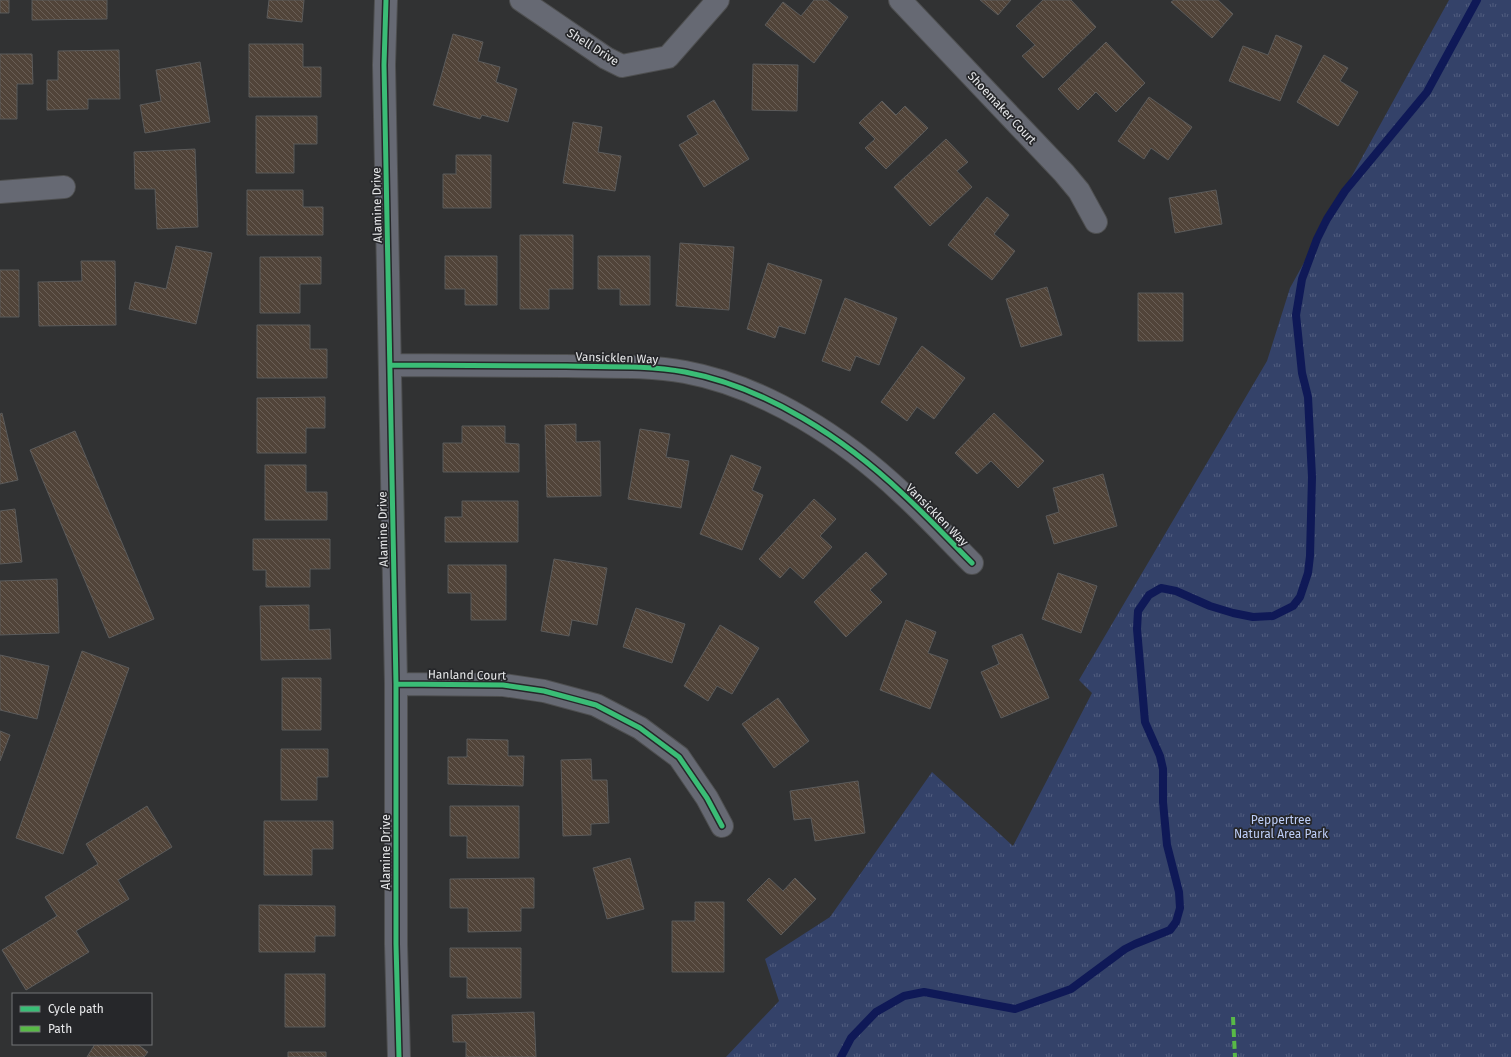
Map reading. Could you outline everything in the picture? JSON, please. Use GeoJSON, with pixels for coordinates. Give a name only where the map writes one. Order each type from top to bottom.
{"type":"FeatureCollection","features":[{"type":"Feature","properties":{"kind":"street","name":"Alamine Drive"},"geometry":{"type":"LineString","coordinates":[[386,0],[384,73],[391,365],[396,684],[396,944],[399,1057]]}},
{"type":"Feature","properties":{"kind":"street","name":"Shell Drive"},"geometry":{"type":"LineString","coordinates":[[521,0],[606,58],[622,66],[668,57],[718,0]]}},
{"type":"Feature","properties":{"kind":"street","name":"Shoemaker Court"},"geometry":{"type":"LineString","coordinates":[[900,0],[1064,173],[1078,191],[1096,222]]}},
{"type":"Feature","properties":{"kind":"street"},"geometry":{"type":"LineString","coordinates":[[0,192],[64,187]]}},
{"type":"Feature","properties":{"kind":"street","name":"Vansicklen Way"},"geometry":{"type":"LineString","coordinates":[[391,365],[627,367],[686,372],[726,383],[768,400],[807,421],[858,456],[903,494],[972,563]]}},
{"type":"Feature","properties":{"kind":"street","name":"Hanland Court"},"geometry":{"type":"LineString","coordinates":[[396,684],[503,685],[544,691],[596,705],[640,728],[679,757],[707,798],[722,826]]}},
{"type":"Feature","properties":{"kind":"green space","name":"Peppertree Natural Area Park"},"geometry":{"type":"Polygon","coordinates":[[[1449,0],[1511,0],[1511,1057],[726,1057],[779,1001],[765,959],[830,917],[932,772],[1013,846],[1092,693],[1079,680],[1267,361],[1290,288],[1449,0]]]}},
{"type":"Feature","properties":{"kind":"building"},"geometry":{"type":"Polygon","coordinates":[[[0,0],[9,0],[9,13],[0,13],[0,0]]]}},
{"type":"Feature","properties":{"kind":"building"},"geometry":{"type":"Polygon","coordinates":[[[32,0],[107,0],[107,19],[32,20],[32,0]]]}},
{"type":"Feature","properties":{"kind":"building"},"geometry":{"type":"Polygon","coordinates":[[[269,0],[304,0],[302,22],[267,18],[269,0]]]}},
{"type":"Feature","properties":{"kind":"building"},"geometry":{"type":"Polygon","coordinates":[[[814,0],[827,0],[848,17],[814,63],[765,25],[783,2],[801,16],[814,0]]]}},
{"type":"Feature","properties":{"kind":"building"},"geometry":{"type":"Polygon","coordinates":[[[980,0],[1011,0],[998,15],[980,0]]]}},
{"type":"Feature","properties":{"kind":"building"},"geometry":{"type":"Polygon","coordinates":[[[1043,0],[1071,0],[1096,27],[1043,78],[1022,56],[1035,45],[1016,26],[1043,0]]]}},
{"type":"Feature","properties":{"kind":"building"},"geometry":{"type":"Polygon","coordinates":[[[1174,0],[1218,0],[1233,14],[1212,38],[1171,2],[1174,0]]]}},
{"type":"Feature","properties":{"kind":"building"},"geometry":{"type":"Polygon","coordinates":[[[453,34],[483,42],[478,61],[500,67],[496,82],[517,89],[508,122],[482,115],[480,119],[433,105],[453,34]]]}},
{"type":"Feature","properties":{"kind":"building"},"geometry":{"type":"Polygon","coordinates":[[[1276,35],[1302,46],[1280,101],[1229,81],[1243,46],[1268,55],[1276,35]]]}},
{"type":"Feature","properties":{"kind":"building"},"geometry":{"type":"Polygon","coordinates":[[[1106,42],[1145,83],[1116,112],[1096,92],[1078,110],[1058,89],[1106,42]]]}},
{"type":"Feature","properties":{"kind":"building"},"geometry":{"type":"Polygon","coordinates":[[[249,44],[303,44],[303,67],[321,67],[321,97],[249,97],[249,44]]]}},
{"type":"Feature","properties":{"kind":"building"},"geometry":{"type":"Polygon","coordinates":[[[119,50],[120,99],[88,99],[88,109],[47,110],[47,80],[58,80],[58,51],[119,50]]]}},
{"type":"Feature","properties":{"kind":"building"},"geometry":{"type":"Polygon","coordinates":[[[0,54],[32,54],[33,84],[17,84],[17,119],[0,119],[0,54]]]}},
{"type":"Feature","properties":{"kind":"building"},"geometry":{"type":"Polygon","coordinates":[[[1324,55],[1348,68],[1340,81],[1358,92],[1338,126],[1297,102],[1324,55]]]}},
{"type":"Feature","properties":{"kind":"building"},"geometry":{"type":"Polygon","coordinates":[[[200,62],[210,122],[145,133],[140,105],[161,101],[156,70],[200,62]]]}},
{"type":"Feature","properties":{"kind":"building"},"geometry":{"type":"Polygon","coordinates":[[[753,64],[798,65],[797,111],[752,110],[753,64]]]}},
{"type":"Feature","properties":{"kind":"building"},"geometry":{"type":"Polygon","coordinates":[[[1149,97],[1192,127],[1168,160],[1151,148],[1144,159],[1118,141],[1149,97]]]}},
{"type":"Feature","properties":{"kind":"building"},"geometry":{"type":"Polygon","coordinates":[[[714,100],[749,159],[704,187],[679,145],[698,134],[687,116],[714,100]]]}},
{"type":"Feature","properties":{"kind":"building"},"geometry":{"type":"Polygon","coordinates":[[[882,101],[896,115],[905,106],[928,128],[886,169],[865,148],[875,139],[859,123],[882,101]]]}},
{"type":"Feature","properties":{"kind":"building"},"geometry":{"type":"Polygon","coordinates":[[[256,116],[317,116],[317,144],[294,144],[294,173],[256,173],[256,116]]]}},
{"type":"Feature","properties":{"kind":"building"},"geometry":{"type":"Polygon","coordinates":[[[573,122],[602,127],[598,152],[621,156],[615,191],[563,183],[573,122]]]}},
{"type":"Feature","properties":{"kind":"building"},"geometry":{"type":"Polygon","coordinates":[[[946,139],[968,162],[957,171],[972,187],[930,226],[894,187],[946,139]]]}},
{"type":"Feature","properties":{"kind":"building"},"geometry":{"type":"Polygon","coordinates":[[[195,149],[198,227],[157,229],[155,189],[135,189],[134,152],[195,149]]]}},
{"type":"Feature","properties":{"kind":"building"},"geometry":{"type":"Polygon","coordinates":[[[456,155],[491,155],[491,208],[443,208],[443,174],[456,174],[456,155]]]}},
{"type":"Feature","properties":{"kind":"building"},"geometry":{"type":"Polygon","coordinates":[[[247,190],[303,190],[303,207],[323,207],[323,235],[247,235],[247,190]]]}},
{"type":"Feature","properties":{"kind":"building"},"geometry":{"type":"Polygon","coordinates":[[[1216,190],[1222,224],[1175,233],[1169,198],[1216,190]]]}},
{"type":"Feature","properties":{"kind":"building"},"geometry":{"type":"Polygon","coordinates":[[[987,197],[1009,215],[994,234],[1015,251],[992,280],[948,245],[987,197]]]}},
{"type":"Feature","properties":{"kind":"building"},"geometry":{"type":"Polygon","coordinates":[[[520,235],[573,235],[573,289],[549,289],[549,309],[520,309],[520,235]]]}},
{"type":"Feature","properties":{"kind":"building"},"geometry":{"type":"Polygon","coordinates":[[[680,243],[734,247],[729,310],[676,306],[680,243]]]}},
{"type":"Feature","properties":{"kind":"building"},"geometry":{"type":"Polygon","coordinates":[[[176,246],[212,253],[196,324],[129,309],[135,282],[166,289],[176,246]]]}},
{"type":"Feature","properties":{"kind":"building"},"geometry":{"type":"Polygon","coordinates":[[[445,256],[497,256],[497,305],[465,305],[465,289],[445,289],[445,256]]]}},
{"type":"Feature","properties":{"kind":"building"},"geometry":{"type":"Polygon","coordinates":[[[598,256],[650,256],[650,305],[620,305],[620,289],[598,289],[598,256]]]}},
{"type":"Feature","properties":{"kind":"building"},"geometry":{"type":"Polygon","coordinates":[[[260,257],[321,257],[321,284],[300,284],[300,313],[260,313],[260,257]]]}},
{"type":"Feature","properties":{"kind":"building"},"geometry":{"type":"Polygon","coordinates":[[[81,261],[115,261],[116,325],[39,326],[38,282],[82,281],[81,261]]]}},
{"type":"Feature","properties":{"kind":"building"},"geometry":{"type":"Polygon","coordinates":[[[768,263],[822,280],[805,334],[779,326],[775,338],[747,329],[768,263]]]}},
{"type":"Feature","properties":{"kind":"building"},"geometry":{"type":"Polygon","coordinates":[[[0,270],[19,270],[19,317],[0,317],[0,270]]]}},
{"type":"Feature","properties":{"kind":"building"},"geometry":{"type":"Polygon","coordinates":[[[1047,287],[1062,335],[1021,347],[1006,299],[1047,287]]]}},
{"type":"Feature","properties":{"kind":"building"},"geometry":{"type":"Polygon","coordinates":[[[1138,293],[1183,293],[1183,341],[1138,341],[1138,293]]]}},
{"type":"Feature","properties":{"kind":"building"},"geometry":{"type":"Polygon","coordinates":[[[845,298],[897,318],[879,365],[856,356],[850,371],[822,361],[845,298]]]}},
{"type":"Feature","properties":{"kind":"building"},"geometry":{"type":"Polygon","coordinates":[[[257,325],[310,325],[310,349],[327,349],[327,378],[257,378],[257,325]]]}},
{"type":"Feature","properties":{"kind":"building"},"geometry":{"type":"Polygon","coordinates":[[[922,346],[965,378],[934,419],[917,407],[907,421],[881,402],[922,346]]]}},
{"type":"Feature","properties":{"kind":"building"},"geometry":{"type":"Polygon","coordinates":[[[325,397],[325,428],[306,428],[306,453],[257,453],[257,398],[325,397]]]}},
{"type":"Feature","properties":{"kind":"building"},"geometry":{"type":"Polygon","coordinates":[[[2,413],[18,480],[0,484],[0,414],[2,413]]]}},
{"type":"Feature","properties":{"kind":"building"},"geometry":{"type":"Polygon","coordinates":[[[994,413],[1044,461],[1018,488],[991,461],[977,474],[955,453],[994,413]]]}},
{"type":"Feature","properties":{"kind":"building"},"geometry":{"type":"Polygon","coordinates":[[[576,424],[576,442],[600,441],[601,496],[547,497],[545,425],[576,424]]]}},
{"type":"Feature","properties":{"kind":"building"},"geometry":{"type":"Polygon","coordinates":[[[462,426],[505,426],[505,443],[519,444],[519,472],[443,472],[443,443],[462,443],[462,426]]]}},
{"type":"Feature","properties":{"kind":"building"},"geometry":{"type":"Polygon","coordinates":[[[640,429],[670,434],[666,457],[689,461],[681,508],[628,499],[640,429]]]}},
{"type":"Feature","properties":{"kind":"building"},"geometry":{"type":"Polygon","coordinates":[[[75,431],[154,619],[109,638],[30,450],[75,431]]]}},
{"type":"Feature","properties":{"kind":"building"},"geometry":{"type":"Polygon","coordinates":[[[731,455],[761,467],[752,490],[763,495],[742,550],[700,534],[731,455]]]}},
{"type":"Feature","properties":{"kind":"building"},"geometry":{"type":"Polygon","coordinates":[[[265,465],[306,465],[306,492],[327,492],[327,520],[265,520],[265,465]]]}},
{"type":"Feature","properties":{"kind":"building"},"geometry":{"type":"Polygon","coordinates":[[[1103,474],[1117,526],[1054,544],[1046,516],[1059,512],[1053,488],[1103,474]]]}},
{"type":"Feature","properties":{"kind":"building"},"geometry":{"type":"Polygon","coordinates":[[[814,499],[836,519],[820,536],[832,547],[803,579],[790,567],[780,578],[759,559],[814,499]]]}},
{"type":"Feature","properties":{"kind":"building"},"geometry":{"type":"Polygon","coordinates":[[[462,501],[518,501],[518,542],[445,542],[445,517],[462,517],[462,501]]]}},
{"type":"Feature","properties":{"kind":"building"},"geometry":{"type":"Polygon","coordinates":[[[15,509],[22,562],[0,564],[0,511],[15,509]]]}},
{"type":"Feature","properties":{"kind":"building"},"geometry":{"type":"Polygon","coordinates":[[[253,539],[330,539],[330,569],[310,569],[310,587],[266,587],[266,570],[253,570],[253,539]]]}},
{"type":"Feature","properties":{"kind":"building"},"geometry":{"type":"Polygon","coordinates":[[[866,552],[887,574],[870,590],[882,602],[846,637],[814,602],[866,552]]]}},
{"type":"Feature","properties":{"kind":"building"},"geometry":{"type":"Polygon","coordinates":[[[554,559],[607,568],[597,625],[572,620],[569,636],[541,631],[554,559]]]}},
{"type":"Feature","properties":{"kind":"building"},"geometry":{"type":"Polygon","coordinates":[[[448,565],[506,565],[506,620],[471,620],[471,593],[448,593],[448,565]]]}},
{"type":"Feature","properties":{"kind":"building"},"geometry":{"type":"Polygon","coordinates":[[[1058,573],[1097,586],[1081,633],[1042,619],[1058,573]]]}},
{"type":"Feature","properties":{"kind":"building"},"geometry":{"type":"Polygon","coordinates":[[[57,579],[59,633],[0,635],[0,581],[57,579]]]}},
{"type":"Feature","properties":{"kind":"building"},"geometry":{"type":"Polygon","coordinates":[[[309,605],[309,630],[330,629],[331,659],[261,660],[260,606],[309,605]]]}},
{"type":"Feature","properties":{"kind":"building"},"geometry":{"type":"Polygon","coordinates":[[[636,608],[685,624],[672,663],[623,647],[636,608]]]}},
{"type":"Feature","properties":{"kind":"building"},"geometry":{"type":"Polygon","coordinates":[[[906,620],[936,632],[928,653],[948,660],[930,709],[880,690],[906,620]]]}},
{"type":"Feature","properties":{"kind":"building"},"geometry":{"type":"Polygon","coordinates":[[[720,625],[759,648],[732,694],[717,686],[708,701],[684,686],[720,625]]]}},
{"type":"Feature","properties":{"kind":"building"},"geometry":{"type":"Polygon","coordinates":[[[1022,634],[1049,698],[1001,718],[981,672],[999,664],[992,646],[1022,634]]]}},
{"type":"Feature","properties":{"kind":"building"},"geometry":{"type":"Polygon","coordinates":[[[82,651],[129,668],[63,854],[16,838],[82,651]]]}},
{"type":"Feature","properties":{"kind":"building"},"geometry":{"type":"Polygon","coordinates":[[[0,655],[49,666],[37,719],[0,710],[0,655]]]}},
{"type":"Feature","properties":{"kind":"building"},"geometry":{"type":"Polygon","coordinates":[[[282,678],[321,678],[321,730],[282,730],[282,678]]]}},
{"type":"Feature","properties":{"kind":"building"},"geometry":{"type":"Polygon","coordinates":[[[778,698],[809,741],[774,768],[742,724],[778,698]]]}},
{"type":"Feature","properties":{"kind":"building"},"geometry":{"type":"Polygon","coordinates":[[[0,731],[10,735],[0,761],[0,731]]]}},
{"type":"Feature","properties":{"kind":"building"},"geometry":{"type":"Polygon","coordinates":[[[467,739],[508,740],[508,756],[524,756],[523,786],[448,784],[448,757],[467,757],[467,739]]]}},
{"type":"Feature","properties":{"kind":"building"},"geometry":{"type":"Polygon","coordinates":[[[281,749],[328,749],[328,777],[317,777],[317,800],[281,800],[281,749]]]}},
{"type":"Feature","properties":{"kind":"building"},"geometry":{"type":"Polygon","coordinates":[[[591,759],[592,780],[607,780],[609,823],[591,824],[591,835],[563,836],[561,760],[591,759]]]}},
{"type":"Feature","properties":{"kind":"building"},"geometry":{"type":"Polygon","coordinates":[[[858,781],[865,833],[815,841],[811,818],[794,820],[790,791],[858,781]]]}},
{"type":"Feature","properties":{"kind":"building"},"geometry":{"type":"Polygon","coordinates":[[[147,806],[172,847],[118,880],[129,899],[76,931],[89,952],[26,990],[2,950],[57,916],[45,897],[98,864],[86,844],[147,806]]]}},
{"type":"Feature","properties":{"kind":"building"},"geometry":{"type":"Polygon","coordinates":[[[450,806],[519,806],[519,858],[467,858],[467,836],[450,836],[450,806]]]}},
{"type":"Feature","properties":{"kind":"building"},"geometry":{"type":"Polygon","coordinates":[[[264,821],[333,821],[333,849],[312,849],[312,875],[264,875],[264,821]]]}},
{"type":"Feature","properties":{"kind":"building"},"geometry":{"type":"Polygon","coordinates":[[[630,858],[644,909],[607,919],[593,868],[630,858]]]}},
{"type":"Feature","properties":{"kind":"building"},"geometry":{"type":"Polygon","coordinates":[[[534,878],[534,908],[521,908],[521,931],[468,932],[468,908],[450,908],[450,879],[534,878]]]}},
{"type":"Feature","properties":{"kind":"building"},"geometry":{"type":"Polygon","coordinates":[[[769,878],[783,891],[795,878],[816,899],[781,935],[747,900],[769,878]]]}},
{"type":"Feature","properties":{"kind":"building"},"geometry":{"type":"Polygon","coordinates":[[[695,902],[724,902],[724,972],[672,972],[672,921],[695,921],[695,902]]]}},
{"type":"Feature","properties":{"kind":"building"},"geometry":{"type":"Polygon","coordinates":[[[259,905],[335,906],[335,936],[315,936],[315,952],[259,952],[259,905]]]}},
{"type":"Feature","properties":{"kind":"building"},"geometry":{"type":"Polygon","coordinates":[[[450,948],[521,948],[521,998],[467,998],[467,977],[450,977],[450,948]]]}},
{"type":"Feature","properties":{"kind":"building"},"geometry":{"type":"Polygon","coordinates":[[[285,974],[325,974],[325,1027],[285,1027],[285,974]]]}},
{"type":"Feature","properties":{"kind":"building"},"geometry":{"type":"Polygon","coordinates":[[[534,1012],[536,1057],[466,1057],[466,1042],[453,1042],[452,1015],[534,1012]]]}},
{"type":"Feature","properties":{"kind":"building"},"geometry":{"type":"Polygon","coordinates":[[[94,1045],[138,1045],[148,1052],[144,1057],[87,1057],[94,1045]]]}},
{"type":"Feature","properties":{"kind":"building"},"geometry":{"type":"Polygon","coordinates":[[[288,1052],[326,1052],[326,1057],[288,1057],[288,1052]]]}},
{"type":"Feature","properties":{"kind":"waterway"},"geometry":{"type":"LineString","coordinates":[[841,1057],[851,1038],[876,1012],[904,996],[924,992],[1015,1009],[1071,989],[1125,949],[1170,930],[1176,922],[1180,908],[1179,892],[1167,845],[1163,802],[1163,769],[1160,756],[1145,722],[1137,629],[1138,611],[1149,595],[1161,588],[1176,591],[1210,606],[1253,617],[1273,616],[1293,606],[1300,597],[1308,573],[1310,556],[1312,477],[1308,397],[1302,373],[1296,315],[1302,279],[1317,239],[1327,219],[1345,191],[1427,92],[1477,0]]}},
{"type":"Feature","properties":{"kind":"marked path"},"geometry":{"type":"LineString","coordinates":[[1233,1017],[1235,1057]]}},
{"type":"Feature","properties":{"kind":"cycle path"},"geometry":{"type":"LineString","coordinates":[[386,0],[384,65],[396,684],[396,944],[399,1057]]}},
{"type":"Feature","properties":{"kind":"cycle path"},"geometry":{"type":"LineString","coordinates":[[391,365],[640,367],[685,372],[715,379],[774,403],[803,418],[830,435],[856,454],[903,494],[972,563]]}},
{"type":"Feature","properties":{"kind":"cycle path"},"geometry":{"type":"LineString","coordinates":[[396,684],[503,685],[544,691],[596,705],[640,728],[679,757],[707,798],[722,826]]}}]}
